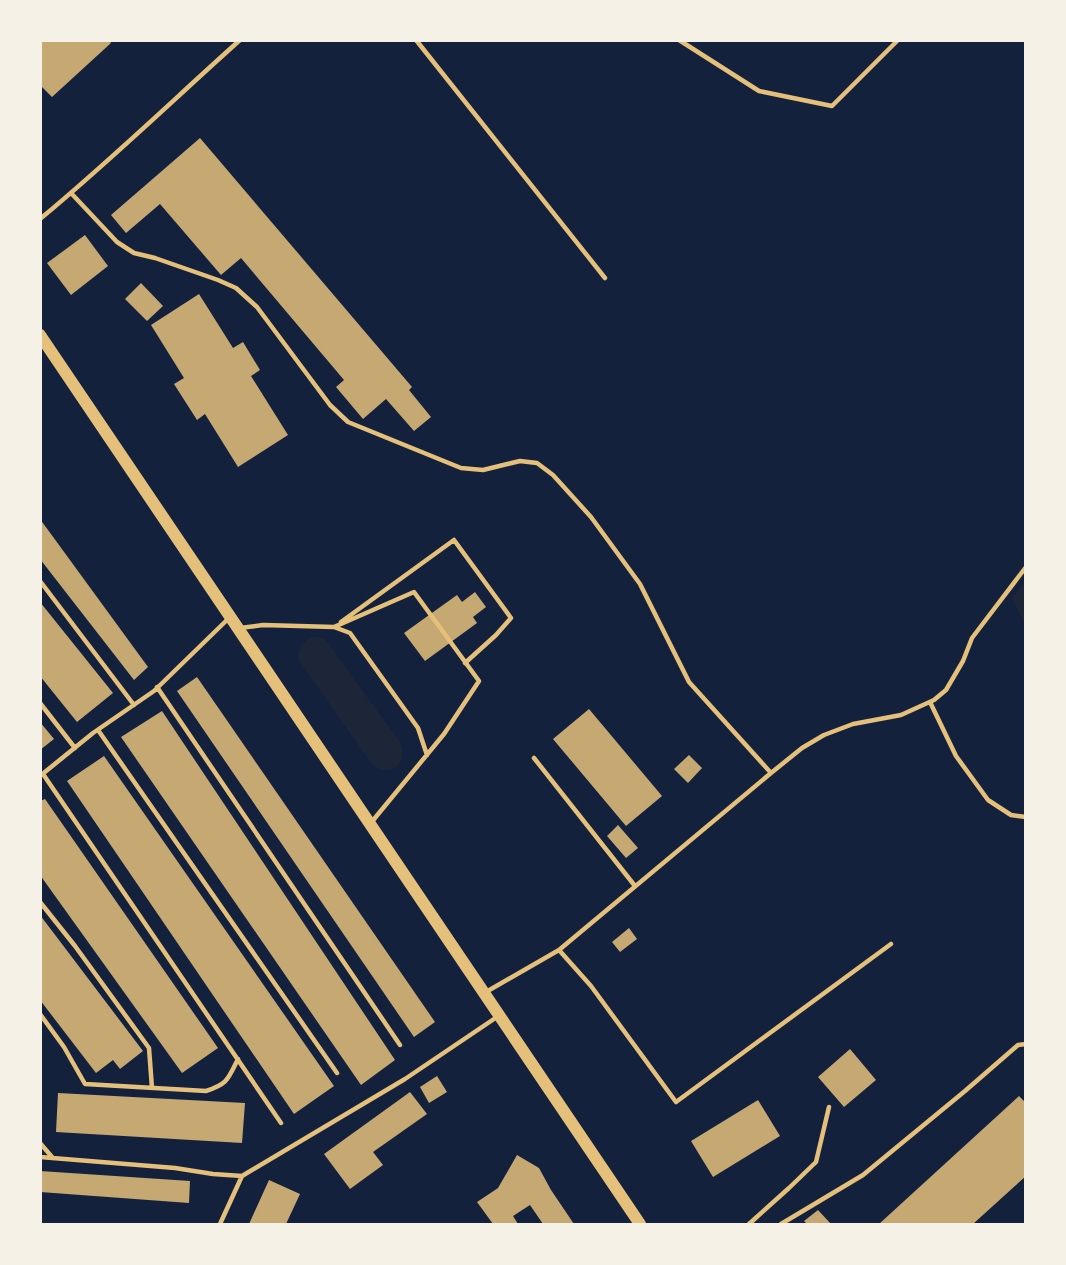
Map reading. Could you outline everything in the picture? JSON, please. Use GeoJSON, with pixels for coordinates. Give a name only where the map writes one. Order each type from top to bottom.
{"type":"FeatureCollection","features":[{"type":"Feature","properties":{"kind":"main road"},"geometry":{"type":"LineString","coordinates":[[40,335],[640,1224]]}},
{"type":"Feature","properties":{"kind":"lane"},"geometry":{"type":"LineString","coordinates":[[40,219],[240,40]]}},
{"type":"Feature","properties":{"kind":"lane"},"geometry":{"type":"LineString","coordinates":[[416,40],[605,278]]}},
{"type":"Feature","properties":{"kind":"lane"},"geometry":{"type":"LineString","coordinates":[[679,40],[759,91],[832,106],[898,40]]}},
{"type":"Feature","properties":{"kind":"lane"},"geometry":{"type":"LineString","coordinates":[[71,193],[117,242],[134,253],[155,258],[236,288],[257,307],[330,405],[348,422],[461,468],[483,470],[520,461],[537,463],[553,475],[591,517],[640,584],[689,682],[771,773]]}},
{"type":"Feature","properties":{"kind":"lane"},"geometry":{"type":"LineString","coordinates":[[334,627],[454,540],[511,618],[465,663]]}},
{"type":"Feature","properties":{"kind":"lane"},"geometry":{"type":"LineString","coordinates":[[484,993],[560,950],[802,748],[825,735],[853,724],[901,716],[930,702],[946,690],[963,661],[972,638],[1026,567]]}},
{"type":"Feature","properties":{"kind":"lane"},"geometry":{"type":"LineString","coordinates":[[40,581],[134,705]]}},
{"type":"Feature","properties":{"kind":"lane"},"geometry":{"type":"LineString","coordinates":[[334,627],[414,592],[478,681],[444,734],[370,824]]}},
{"type":"Feature","properties":{"kind":"lane"},"geometry":{"type":"LineString","coordinates":[[231,616],[157,687],[42,775],[281,1123]]}},
{"type":"Feature","properties":{"kind":"lane"},"geometry":{"type":"LineString","coordinates":[[239,628],[263,625],[334,627],[350,633],[418,728],[427,755]]}},
{"type":"Feature","properties":{"kind":"lane"},"geometry":{"type":"LineString","coordinates":[[157,687],[400,1045]]}},
{"type":"Feature","properties":{"kind":"lane"},"geometry":{"type":"LineString","coordinates":[[930,702],[956,756],[988,800],[1011,815],[1026,817]]}},
{"type":"Feature","properties":{"kind":"lane"},"geometry":{"type":"LineString","coordinates":[[40,704],[75,748]]}},
{"type":"Feature","properties":{"kind":"lane"},"geometry":{"type":"LineString","coordinates":[[98,730],[337,1073]]}},
{"type":"Feature","properties":{"kind":"lane"},"geometry":{"type":"LineString","coordinates":[[534,758],[635,886]]}},
{"type":"Feature","properties":{"kind":"lane"},"geometry":{"type":"LineString","coordinates":[[40,902],[149,1048],[152,1088]]}},
{"type":"Feature","properties":{"kind":"lane"},"geometry":{"type":"LineString","coordinates":[[560,950],[591,986],[676,1102],[891,944]]}},
{"type":"Feature","properties":{"kind":"lane"},"geometry":{"type":"LineString","coordinates":[[40,1014],[64,1047],[86,1084],[206,1091],[221,1086],[229,1077],[238,1059]]}},
{"type":"Feature","properties":{"kind":"lane"},"geometry":{"type":"LineString","coordinates":[[220,1224],[242,1176],[405,1079],[500,1016]]}},
{"type":"Feature","properties":{"kind":"lane"},"geometry":{"type":"LineString","coordinates":[[781,1224],[863,1175],[1018,1044],[1026,1044]]}},
{"type":"Feature","properties":{"kind":"lane"},"geometry":{"type":"LineString","coordinates":[[749,1224],[816,1162],[829,1107]]}},
{"type":"Feature","properties":{"kind":"lane"},"geometry":{"type":"LineString","coordinates":[[40,1143],[53,1158]]}},
{"type":"Feature","properties":{"kind":"lane"},"geometry":{"type":"LineString","coordinates":[[40,1157],[175,1167],[213,1174],[242,1176]]}},
{"type":"Feature","properties":{"kind":"shaded area"},"geometry":{"type":"Polygon","coordinates":[[[1025,581],[1025,624],[1012,599],[1025,581]]]}},
{"type":"Feature","properties":{"kind":"shaded area"},"geometry":{"type":"Polygon","coordinates":[[[312,637],[325,639],[400,742],[402,757],[396,767],[385,770],[371,763],[298,659],[301,646],[312,637]]]}},
{"type":"Feature","properties":{"kind":"building"},"geometry":{"type":"Polygon","coordinates":[[[40,40],[109,40],[111,43],[52,97],[40,85],[40,40]]]}},
{"type":"Feature","properties":{"kind":"building"},"geometry":{"type":"Polygon","coordinates":[[[200,138],[412,387],[409,390],[431,417],[414,431],[386,399],[363,419],[336,387],[344,380],[241,258],[221,275],[160,204],[126,233],[111,215],[200,138]]]}},
{"type":"Feature","properties":{"kind":"building"},"geometry":{"type":"Polygon","coordinates":[[[85,235],[108,266],[71,295],[47,263],[85,235]]]}},
{"type":"Feature","properties":{"kind":"building"},"geometry":{"type":"Polygon","coordinates":[[[141,283],[163,306],[147,321],[125,299],[141,283]]]}},
{"type":"Feature","properties":{"kind":"building"},"geometry":{"type":"Polygon","coordinates":[[[199,294],[233,348],[243,342],[260,370],[251,376],[288,435],[238,467],[205,414],[197,420],[174,384],[184,378],[151,325],[199,294]]]}},
{"type":"Feature","properties":{"kind":"building"},"geometry":{"type":"Polygon","coordinates":[[[40,519],[148,667],[134,680],[40,559],[40,519]]]}},
{"type":"Feature","properties":{"kind":"building"},"geometry":{"type":"Polygon","coordinates":[[[475,592],[486,607],[473,617],[477,623],[425,661],[404,633],[457,595],[462,602],[475,592]]]}},
{"type":"Feature","properties":{"kind":"building"},"geometry":{"type":"Polygon","coordinates":[[[40,602],[113,693],[77,722],[40,676],[40,602]]]}},
{"type":"Feature","properties":{"kind":"building"},"geometry":{"type":"Polygon","coordinates":[[[197,677],[435,1022],[414,1037],[177,691],[197,677]]]}},
{"type":"Feature","properties":{"kind":"building"},"geometry":{"type":"Polygon","coordinates":[[[589,709],[662,796],[626,826],[553,739],[589,709]]]}},
{"type":"Feature","properties":{"kind":"building"},"geometry":{"type":"Polygon","coordinates":[[[162,711],[395,1060],[361,1085],[121,737],[162,711]]]}},
{"type":"Feature","properties":{"kind":"building"},"geometry":{"type":"Polygon","coordinates":[[[40,722],[54,739],[40,750],[40,722]]]}},
{"type":"Feature","properties":{"kind":"building"},"geometry":{"type":"Polygon","coordinates":[[[689,755],[702,768],[688,783],[674,769],[689,755]]]}},
{"type":"Feature","properties":{"kind":"building"},"geometry":{"type":"Polygon","coordinates":[[[104,756],[334,1086],[294,1114],[67,781],[104,756]]]}},
{"type":"Feature","properties":{"kind":"building"},"geometry":{"type":"Polygon","coordinates":[[[45,799],[218,1048],[182,1073],[40,875],[40,801],[45,799]]]}},
{"type":"Feature","properties":{"kind":"building"},"geometry":{"type":"Polygon","coordinates":[[[618,825],[638,848],[626,858],[607,836],[618,825]]]}},
{"type":"Feature","properties":{"kind":"building"},"geometry":{"type":"Polygon","coordinates":[[[40,915],[143,1051],[120,1069],[113,1060],[96,1073],[40,1000],[40,915]]]}},
{"type":"Feature","properties":{"kind":"building"},"geometry":{"type":"Polygon","coordinates":[[[629,928],[637,939],[620,952],[612,942],[629,928]]]}},
{"type":"Feature","properties":{"kind":"building"},"geometry":{"type":"Polygon","coordinates":[[[850,1049],[876,1080],[844,1107],[818,1077],[850,1049]]]}},
{"type":"Feature","properties":{"kind":"building"},"geometry":{"type":"Polygon","coordinates":[[[437,1076],[447,1092],[429,1103],[420,1087],[437,1076]]]}},
{"type":"Feature","properties":{"kind":"building"},"geometry":{"type":"Polygon","coordinates":[[[410,1092],[427,1114],[373,1152],[383,1165],[350,1189],[324,1154],[410,1092]]]}},
{"type":"Feature","properties":{"kind":"building"},"geometry":{"type":"Polygon","coordinates":[[[58,1093],[245,1103],[242,1143],[56,1132],[58,1093]]]}},
{"type":"Feature","properties":{"kind":"building"},"geometry":{"type":"Polygon","coordinates":[[[1019,1096],[1026,1103],[1026,1176],[973,1224],[879,1224],[1019,1096]]]}},
{"type":"Feature","properties":{"kind":"building"},"geometry":{"type":"Polygon","coordinates":[[[758,1100],[780,1136],[713,1177],[691,1141],[758,1100]]]}},
{"type":"Feature","properties":{"kind":"building"},"geometry":{"type":"Polygon","coordinates":[[[517,1155],[539,1168],[574,1224],[543,1224],[530,1205],[513,1216],[518,1224],[493,1224],[477,1202],[498,1188],[517,1155]]]}},
{"type":"Feature","properties":{"kind":"building"},"geometry":{"type":"Polygon","coordinates":[[[40,1171],[190,1181],[189,1203],[40,1192],[40,1171]]]}},
{"type":"Feature","properties":{"kind":"building"},"geometry":{"type":"Polygon","coordinates":[[[269,1180],[300,1194],[286,1224],[249,1224],[269,1180]]]}},
{"type":"Feature","properties":{"kind":"building"},"geometry":{"type":"Polygon","coordinates":[[[818,1210],[831,1224],[807,1224],[804,1221],[818,1210]]]}}]}
